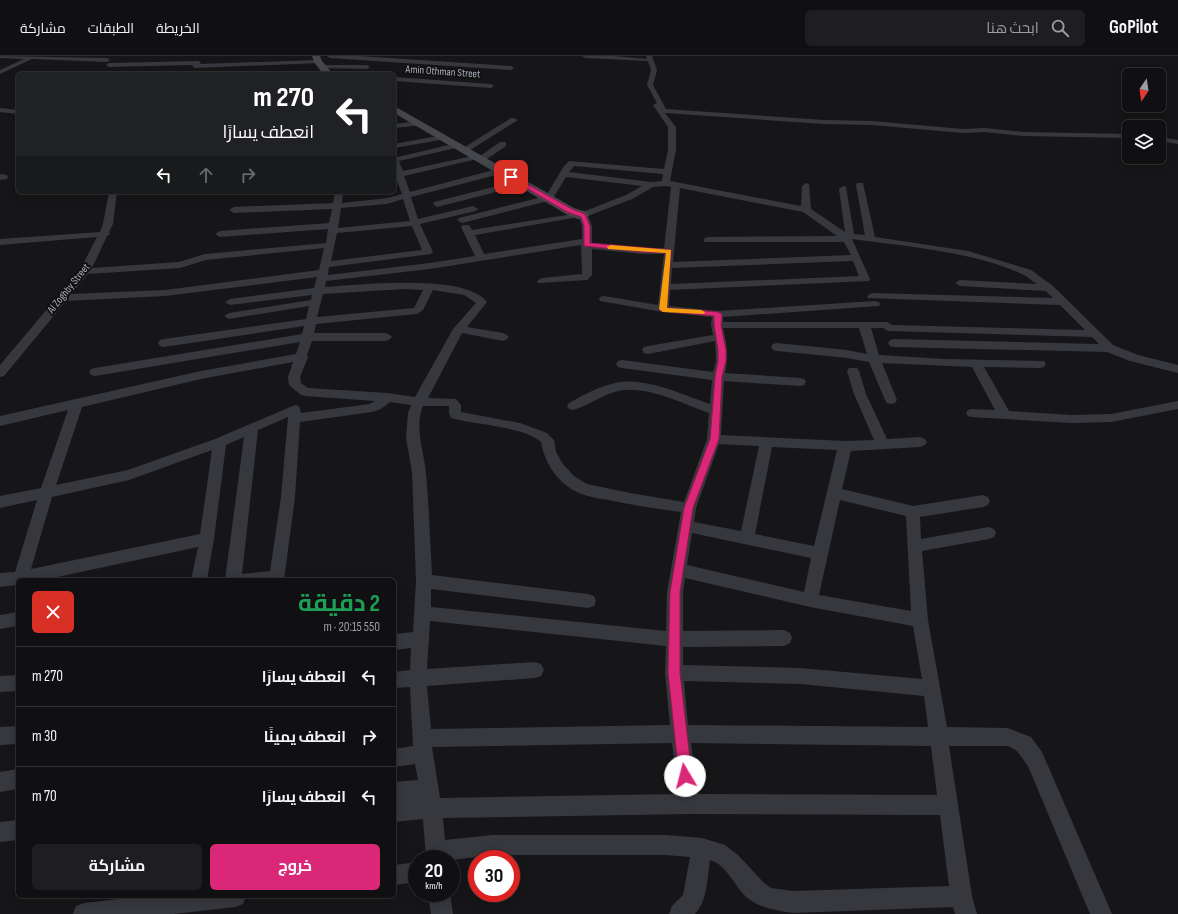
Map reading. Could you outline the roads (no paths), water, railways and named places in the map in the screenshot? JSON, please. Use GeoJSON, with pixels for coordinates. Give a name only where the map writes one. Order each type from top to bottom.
{"type":"FeatureCollection","features":[{"type":"Feature","properties":{"kind":"street"},"geometry":{"type":"LineString","coordinates":[[0,56],[108,60],[195,67],[376,68]]}},
{"type":"Feature","properties":{"kind":"street"},"geometry":{"type":"LineString","coordinates":[[195,67],[205,56]]}},
{"type":"Feature","properties":{"kind":"street"},"geometry":{"type":"LineString","coordinates":[[330,56],[511,68]]}},
{"type":"Feature","properties":{"kind":"street"},"geometry":{"type":"LineString","coordinates":[[585,56],[646,57]]}},
{"type":"Feature","properties":{"kind":"street"},"geometry":{"type":"LineString","coordinates":[[646,57],[646,71],[642,86],[672,127],[672,150],[668,172],[671,183],[669,251],[663,309]]}},
{"type":"Feature","properties":{"kind":"street"},"geometry":{"type":"LineString","coordinates":[[646,57],[654,70],[650,85],[663,108],[661,110]]}},
{"type":"Feature","properties":{"kind":"street"},"geometry":{"type":"LineString","coordinates":[[0,72],[33,58]]}},
{"type":"Feature","properties":{"kind":"street"},"geometry":{"type":"LineString","coordinates":[[108,60],[121,72]]}},
{"type":"Feature","properties":{"kind":"street"},"geometry":{"type":"LineString","coordinates":[[288,72],[323,68]]}},
{"type":"Feature","properties":{"kind":"street","name":"Amin Othman Street"},"geometry":{"type":"LineString","coordinates":[[396,79],[491,86]]}},
{"type":"Feature","properties":{"kind":"street"},"geometry":{"type":"LineString","coordinates":[[0,110],[16,112]]}},
{"type":"Feature","properties":{"kind":"street"},"geometry":{"type":"LineString","coordinates":[[396,110],[443,137],[482,162],[580,215],[587,226],[587,272],[585,277],[542,281]]}},
{"type":"Feature","properties":{"kind":"street"},"geometry":{"type":"LineString","coordinates":[[661,110],[824,122],[872,123],[963,131],[985,130],[1022,134],[1122,136]]}},
{"type":"Feature","properties":{"kind":"street"},"geometry":{"type":"LineString","coordinates":[[396,160],[461,148],[514,120]]}},
{"type":"Feature","properties":{"kind":"street"},"geometry":{"type":"LineString","coordinates":[[396,126],[419,123]]}},
{"type":"Feature","properties":{"kind":"street"},"geometry":{"type":"LineString","coordinates":[[396,146],[443,137]]}},
{"type":"Feature","properties":{"kind":"street"},"geometry":{"type":"LineString","coordinates":[[1166,140],[1178,142]]}},
{"type":"Feature","properties":{"kind":"street"},"geometry":{"type":"LineString","coordinates":[[398,175],[482,162],[503,144]]}},
{"type":"Feature","properties":{"kind":"street"},"geometry":{"type":"LineString","coordinates":[[220,234],[415,223],[460,217],[548,198],[570,164],[575,163],[668,172]]}},
{"type":"Feature","properties":{"kind":"street"},"geometry":{"type":"LineString","coordinates":[[230,302],[322,277],[428,252],[415,223],[398,175],[396,165]]}},
{"type":"Feature","properties":{"kind":"street"},"geometry":{"type":"LineString","coordinates":[[234,210],[335,206],[387,201],[501,171]]}},
{"type":"Feature","properties":{"kind":"street"},"geometry":{"type":"LineString","coordinates":[[563,174],[650,185],[671,183],[806,210],[838,233],[848,238]]}},
{"type":"Feature","properties":{"kind":"street"},"geometry":{"type":"LineString","coordinates":[[437,204],[521,182]]}},
{"type":"Feature","properties":{"kind":"street"},"geometry":{"type":"LineString","coordinates":[[470,233],[580,215],[629,197],[650,185]]}},
{"type":"Feature","properties":{"kind":"street"},"geometry":{"type":"LineString","coordinates":[[860,185],[871,239]]}},
{"type":"Feature","properties":{"kind":"street"},"geometry":{"type":"LineString","coordinates":[[806,186],[806,210]]}},
{"type":"Feature","properties":{"kind":"street"},"geometry":{"type":"LineString","coordinates":[[843,189],[848,238],[902,361]]}},
{"type":"Feature","properties":{"kind":"street"},"geometry":{"type":"LineString","coordinates":[[460,217],[537,192]]}},
{"type":"Feature","properties":{"kind":"street","name":"Al Zoghby Street"},"geometry":{"type":"LineString","coordinates":[[0,373],[85,271],[105,234],[111,210],[113,194]]}},
{"type":"Feature","properties":{"kind":"street"},"geometry":{"type":"LineString","coordinates":[[338,194],[335,206],[330,245],[302,357],[294,377],[295,385],[305,392],[387,397],[419,402],[452,402],[455,405],[454,413],[456,415],[524,429],[543,436],[547,440],[550,454],[560,471],[568,479],[579,486],[596,492],[620,497],[689,508]]}},
{"type":"Feature","properties":{"kind":"street"},"geometry":{"type":"LineString","coordinates":[[460,217],[470,233],[480,257]]}},
{"type":"Feature","properties":{"kind":"street"},"geometry":{"type":"LineString","coordinates":[[0,242],[105,234]]}},
{"type":"Feature","properties":{"kind":"street"},"geometry":{"type":"LineString","coordinates":[[708,240],[871,239],[908,244],[998,261],[1027,272],[1049,288],[1093,334],[1117,353],[1178,369]]}},
{"type":"Feature","properties":{"kind":"street"},"geometry":{"type":"LineString","coordinates":[[61,298],[165,293],[430,266],[480,257],[587,243],[642,250],[669,251]]}},
{"type":"Feature","properties":{"kind":"street"},"geometry":{"type":"LineString","coordinates":[[85,271],[180,265],[205,257],[330,245]]}},
{"type":"Feature","properties":{"kind":"street"},"geometry":{"type":"LineString","coordinates":[[668,265],[857,258]]}},
{"type":"Feature","properties":{"kind":"street"},"geometry":{"type":"LineString","coordinates":[[322,277],[430,286],[469,293],[480,298],[482,302],[458,329],[419,402],[414,413],[413,424],[413,438],[420,472],[424,581],[418,678],[422,746],[430,798],[435,850]]}},
{"type":"Feature","properties":{"kind":"street"},"geometry":{"type":"LineString","coordinates":[[665,287],[865,279]]}},
{"type":"Feature","properties":{"kind":"street"},"geometry":{"type":"LineString","coordinates":[[960,283],[1049,288]]}},
{"type":"Feature","properties":{"kind":"street"},"geometry":{"type":"LineString","coordinates":[[164,343],[312,320],[417,312],[430,286]]}},
{"type":"Feature","properties":{"kind":"street"},"geometry":{"type":"LineString","coordinates":[[604,299],[718,319],[1093,334]]}},
{"type":"Feature","properties":{"kind":"street"},"geometry":{"type":"LineString","coordinates":[[718,319],[874,300],[1064,302]]}},
{"type":"Feature","properties":{"kind":"street"},"geometry":{"type":"LineString","coordinates":[[229,316],[316,302]]}},
{"type":"Feature","properties":{"kind":"street"},"geometry":{"type":"LineString","coordinates":[[689,804],[674,673],[673,639],[675,592],[689,508],[714,439],[718,377],[722,361],[718,319]]}},
{"type":"Feature","properties":{"kind":"street"},"geometry":{"type":"LineString","coordinates":[[864,325],[874,359],[891,400]]}},
{"type":"Feature","properties":{"kind":"street"},"geometry":{"type":"LineString","coordinates":[[458,329],[503,338]]}},
{"type":"Feature","properties":{"kind":"street"},"geometry":{"type":"LineString","coordinates":[[95,372],[307,337],[386,337]]}},
{"type":"Feature","properties":{"kind":"street"},"geometry":{"type":"LineString","coordinates":[[648,350],[719,338]]}},
{"type":"Feature","properties":{"kind":"street"},"geometry":{"type":"LineString","coordinates":[[894,344],[1109,348]]}},
{"type":"Feature","properties":{"kind":"street"},"geometry":{"type":"LineString","coordinates":[[777,347],[902,361],[1040,364]]}},
{"type":"Feature","properties":{"kind":"street"},"geometry":{"type":"LineString","coordinates":[[0,421],[201,375],[302,357]]}},
{"type":"Feature","properties":{"kind":"street"},"geometry":{"type":"LineString","coordinates":[[976,363],[1004,414]]}},
{"type":"Feature","properties":{"kind":"street"},"geometry":{"type":"LineString","coordinates":[[622,364],[718,377],[800,382]]}},
{"type":"Feature","properties":{"kind":"street"},"geometry":{"type":"LineString","coordinates":[[853,371],[860,394],[883,445]]}},
{"type":"Feature","properties":{"kind":"street"},"geometry":{"type":"LineString","coordinates":[[573,406],[595,394],[626,386],[647,389],[716,411]]}},
{"type":"Feature","properties":{"kind":"street"},"geometry":{"type":"LineString","coordinates":[[296,418],[372,408],[377,406],[387,397]]}},
{"type":"Feature","properties":{"kind":"street"},"geometry":{"type":"LineString","coordinates":[[77,403],[46,493],[21,578],[207,539]]}},
{"type":"Feature","properties":{"kind":"street"},"geometry":{"type":"LineString","coordinates":[[972,413],[1072,418],[1111,418],[1178,405]]}},
{"type":"Feature","properties":{"kind":"street"},"geometry":{"type":"LineString","coordinates":[[0,502],[129,475],[220,442],[293,409],[296,410],[296,418],[288,497],[276,578]]}},
{"type":"Feature","properties":{"kind":"street"},"geometry":{"type":"LineString","coordinates":[[234,578],[252,428]]}},
{"type":"Feature","properties":{"kind":"street"},"geometry":{"type":"LineString","coordinates":[[714,439],[845,446],[920,442]]}},
{"type":"Feature","properties":{"kind":"street"},"geometry":{"type":"LineString","coordinates":[[199,578],[207,539],[220,442]]}},
{"type":"Feature","properties":{"kind":"street"},"geometry":{"type":"LineString","coordinates":[[747,539],[766,442]]}},
{"type":"Feature","properties":{"kind":"street"},"geometry":{"type":"LineString","coordinates":[[810,600],[819,553],[835,493],[845,446]]}},
{"type":"Feature","properties":{"kind":"street"},"geometry":{"type":"LineString","coordinates":[[835,493],[913,512],[983,501]]}},
{"type":"Feature","properties":{"kind":"street"},"geometry":{"type":"LineString","coordinates":[[460,851],[492,845],[666,845],[702,848],[718,852],[727,859],[756,891],[768,898],[793,902],[964,905],[948,805],[932,688],[920,620],[914,546],[913,512]]}},
{"type":"Feature","properties":{"kind":"street"},"geometry":{"type":"LineString","coordinates":[[686,526],[819,553]]}},
{"type":"Feature","properties":{"kind":"street"},"geometry":{"type":"LineString","coordinates":[[914,546],[989,534]]}},
{"type":"Feature","properties":{"kind":"street"},"geometry":{"type":"LineString","coordinates":[[679,570],[810,600],[920,620]]}},
{"type":"Feature","properties":{"kind":"street"},"geometry":{"type":"LineString","coordinates":[[0,580],[16,578]]}},
{"type":"Feature","properties":{"kind":"street"},"geometry":{"type":"LineString","coordinates":[[424,581],[588,601]]}},
{"type":"Feature","properties":{"kind":"street"},"geometry":{"type":"LineString","coordinates":[[422,613],[673,639],[784,638]]}},
{"type":"Feature","properties":{"kind":"street"},"geometry":{"type":"LineString","coordinates":[[0,622],[16,619]]}},
{"type":"Feature","properties":{"kind":"street"},"geometry":{"type":"LineString","coordinates":[[396,642],[420,639]]}},
{"type":"Feature","properties":{"kind":"street"},"geometry":{"type":"LineString","coordinates":[[396,680],[534,670]]}},
{"type":"Feature","properties":{"kind":"street"},"geometry":{"type":"LineString","coordinates":[[674,673],[814,677],[932,688]]}},
{"type":"Feature","properties":{"kind":"street"},"geometry":{"type":"LineString","coordinates":[[0,684],[16,683]]}},
{"type":"Feature","properties":{"kind":"street"},"geometry":{"type":"LineString","coordinates":[[396,757],[422,746],[537,737],[680,734],[1008,737],[1024,744],[1035,759],[1101,914]]}},
{"type":"Feature","properties":{"kind":"street"},"geometry":{"type":"LineString","coordinates":[[0,736],[16,735]]}},
{"type":"Feature","properties":{"kind":"street"},"geometry":{"type":"LineString","coordinates":[[0,782],[16,779]]}},
{"type":"Feature","properties":{"kind":"street"},"geometry":{"type":"LineString","coordinates":[[396,792],[430,798],[614,806],[689,804],[948,805]]}},
{"type":"Feature","properties":{"kind":"street"},"geometry":{"type":"LineString","coordinates":[[396,811],[430,798]]}},
{"type":"Feature","properties":{"kind":"street"},"geometry":{"type":"LineString","coordinates":[[0,832],[16,830]]}},
{"type":"Feature","properties":{"kind":"street"},"geometry":{"type":"LineString","coordinates":[[680,914],[693,900],[702,848]]}},
{"type":"Feature","properties":{"kind":"street"},"geometry":{"type":"LineString","coordinates":[[396,875],[408,873]]}},
{"type":"Feature","properties":{"kind":"street"},"geometry":{"type":"LineString","coordinates":[[84,914],[218,898]]}},
{"type":"Feature","properties":{"kind":"street"},"geometry":{"type":"LineString","coordinates":[[440,902],[442,914]]}}]}
